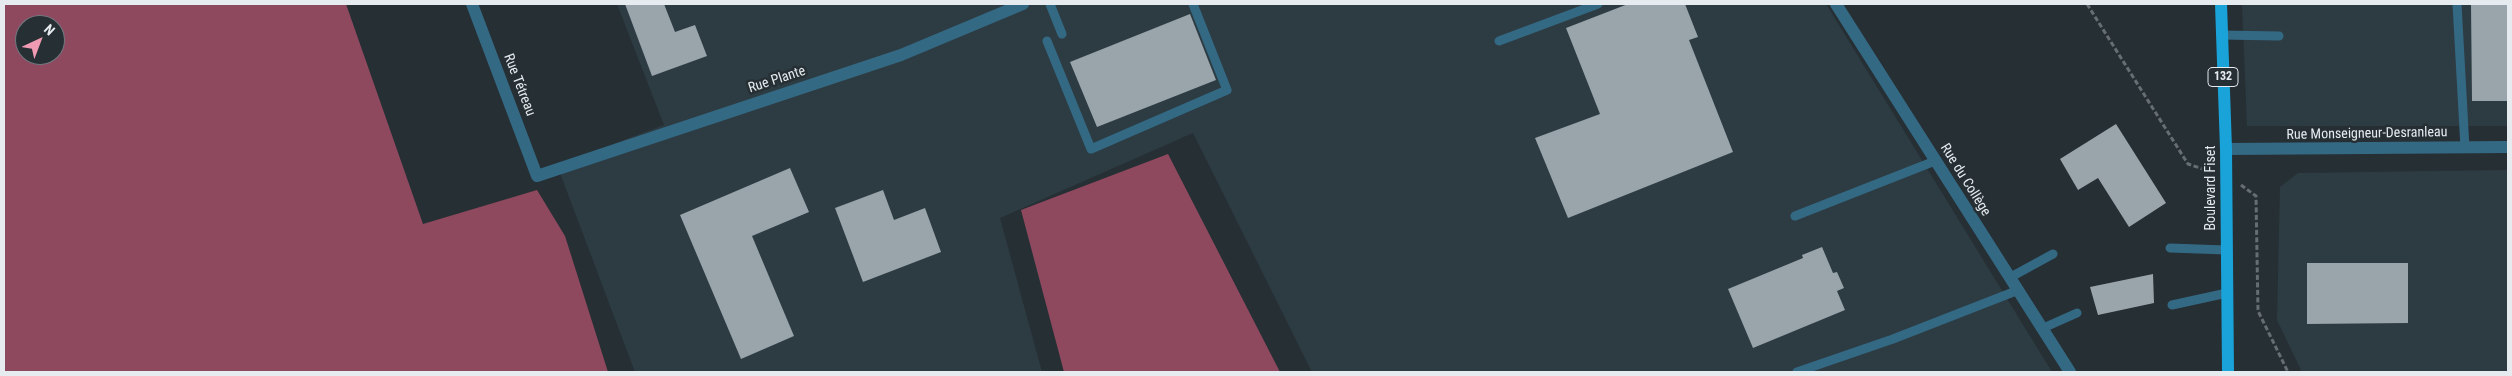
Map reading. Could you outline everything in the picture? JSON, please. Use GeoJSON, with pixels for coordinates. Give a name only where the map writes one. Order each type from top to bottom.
{"type":"FeatureCollection","features":[{"type":"Feature","properties":{"kind":"main road","name":"Boulevard Fiset"},"geometry":{"type":"LineString","coordinates":[[2221,4],[2226,150],[2228,372]]}},
{"type":"Feature","properties":{"kind":"street","name":"Rue Tétreau"},"geometry":{"type":"LineString","coordinates":[[472,4],[538,176]]}},
{"type":"Feature","properties":{"kind":"street","name":"Rue Plante"},"geometry":{"type":"LineString","coordinates":[[538,176],[901,55],[1023,4]]}},
{"type":"Feature","properties":{"kind":"street","name":"Rue du Collège"},"geometry":{"type":"LineString","coordinates":[[1836,4],[2016,291],[2070,372]]}},
{"type":"Feature","properties":{"kind":"street","name":"Rue Monseigneur-Desranleau"},"geometry":{"type":"LineString","coordinates":[[2226,150],[2508,147]]}},
{"type":"Feature","properties":{"kind":"lane"},"geometry":{"type":"LineString","coordinates":[[1050,4],[1062,34]]}},
{"type":"Feature","properties":{"kind":"lane"},"geometry":{"type":"LineString","coordinates":[[1046,41],[1091,149],[1227,90],[1193,4]]}},
{"type":"Feature","properties":{"kind":"lane"},"geometry":{"type":"LineString","coordinates":[[1499,41],[1598,4]]}},
{"type":"Feature","properties":{"kind":"lane"},"geometry":{"type":"LineString","coordinates":[[2457,4],[2465,148]]}},
{"type":"Feature","properties":{"kind":"lane"},"geometry":{"type":"LineString","coordinates":[[2221,34],[2279,36]]}},
{"type":"Feature","properties":{"kind":"lane"},"geometry":{"type":"LineString","coordinates":[[1795,216],[1935,161]]}},
{"type":"Feature","properties":{"kind":"lane"},"geometry":{"type":"LineString","coordinates":[[2170,248],[2226,250]]}},
{"type":"Feature","properties":{"kind":"lane"},"geometry":{"type":"LineString","coordinates":[[2009,278],[2053,254]]}},
{"type":"Feature","properties":{"kind":"lane"},"geometry":{"type":"LineString","coordinates":[[1798,372],[1893,339],[2016,291]]}},
{"type":"Feature","properties":{"kind":"lane"},"geometry":{"type":"LineString","coordinates":[[2172,305],[2227,293]]}},
{"type":"Feature","properties":{"kind":"lane"},"geometry":{"type":"LineString","coordinates":[[2041,329],[2077,314]]}},
{"type":"Feature","properties":{"kind":"path"},"geometry":{"type":"LineString","coordinates":[[2087,4],[2188,164],[2225,177],[2245,187],[2256,196],[2258,311],[2288,372]]}},
{"type":"Feature","properties":{"kind":"shaded area"},"geometry":{"type":"Polygon","coordinates":[[[4,4],[346,4],[423,224],[537,190],[565,236],[608,372],[4,372],[4,4]]]}},
{"type":"Feature","properties":{"kind":"shaded area"},"geometry":{"type":"Polygon","coordinates":[[[617,4],[1826,4],[2052,372],[1312,372],[1193,133],[1000,218],[1042,372],[635,372],[557,165],[664,125],[617,4]]]}},
{"type":"Feature","properties":{"kind":"shaded area"},"geometry":{"type":"Polygon","coordinates":[[[2242,4],[2508,4],[2508,126],[2247,126],[2242,4]]]}},
{"type":"Feature","properties":{"kind":"shaded area"},"geometry":{"type":"Polygon","coordinates":[[[1168,154],[1280,372],[1064,372],[1021,210],[1168,154]]]}},
{"type":"Feature","properties":{"kind":"shaded area"},"geometry":{"type":"Polygon","coordinates":[[[2508,170],[2508,372],[2302,372],[2277,320],[2280,187],[2298,173],[2508,170]]]}},
{"type":"Feature","properties":{"kind":"building"},"geometry":{"type":"Polygon","coordinates":[[[625,4],[664,4],[675,32],[695,25],[707,56],[652,76],[625,4]]]}},
{"type":"Feature","properties":{"kind":"building"},"geometry":{"type":"Polygon","coordinates":[[[1628,4],[1685,4],[1698,37],[1689,40],[1733,152],[1568,218],[1535,138],[1600,114],[1566,28],[1628,4]]]}},
{"type":"Feature","properties":{"kind":"building"},"geometry":{"type":"Polygon","coordinates":[[[2471,4],[2508,4],[2508,101],[2472,101],[2471,4]]]}},
{"type":"Feature","properties":{"kind":"building"},"geometry":{"type":"Polygon","coordinates":[[[1190,14],[1216,80],[1097,127],[1070,62],[1190,14]]]}},
{"type":"Feature","properties":{"kind":"building"},"geometry":{"type":"Polygon","coordinates":[[[2116,124],[2166,203],[2129,227],[2098,178],[2078,190],[2060,159],[2116,124]]]}},
{"type":"Feature","properties":{"kind":"building"},"geometry":{"type":"Polygon","coordinates":[[[790,168],[809,212],[752,236],[794,336],[741,359],[680,215],[790,168]]]}},
{"type":"Feature","properties":{"kind":"building"},"geometry":{"type":"Polygon","coordinates":[[[883,190],[894,220],[925,208],[941,252],[863,282],[835,208],[883,190]]]}},
{"type":"Feature","properties":{"kind":"building"},"geometry":{"type":"Polygon","coordinates":[[[1822,247],[1833,273],[1837,272],[1844,288],[1837,291],[1845,310],[1753,348],[1728,289],[1803,258],[1802,255],[1822,247]]]}},
{"type":"Feature","properties":{"kind":"building"},"geometry":{"type":"Polygon","coordinates":[[[2307,263],[2408,263],[2408,323],[2307,324],[2307,263]]]}},
{"type":"Feature","properties":{"kind":"building"},"geometry":{"type":"Polygon","coordinates":[[[2153,274],[2154,303],[2098,315],[2090,287],[2153,274]]]}}]}
